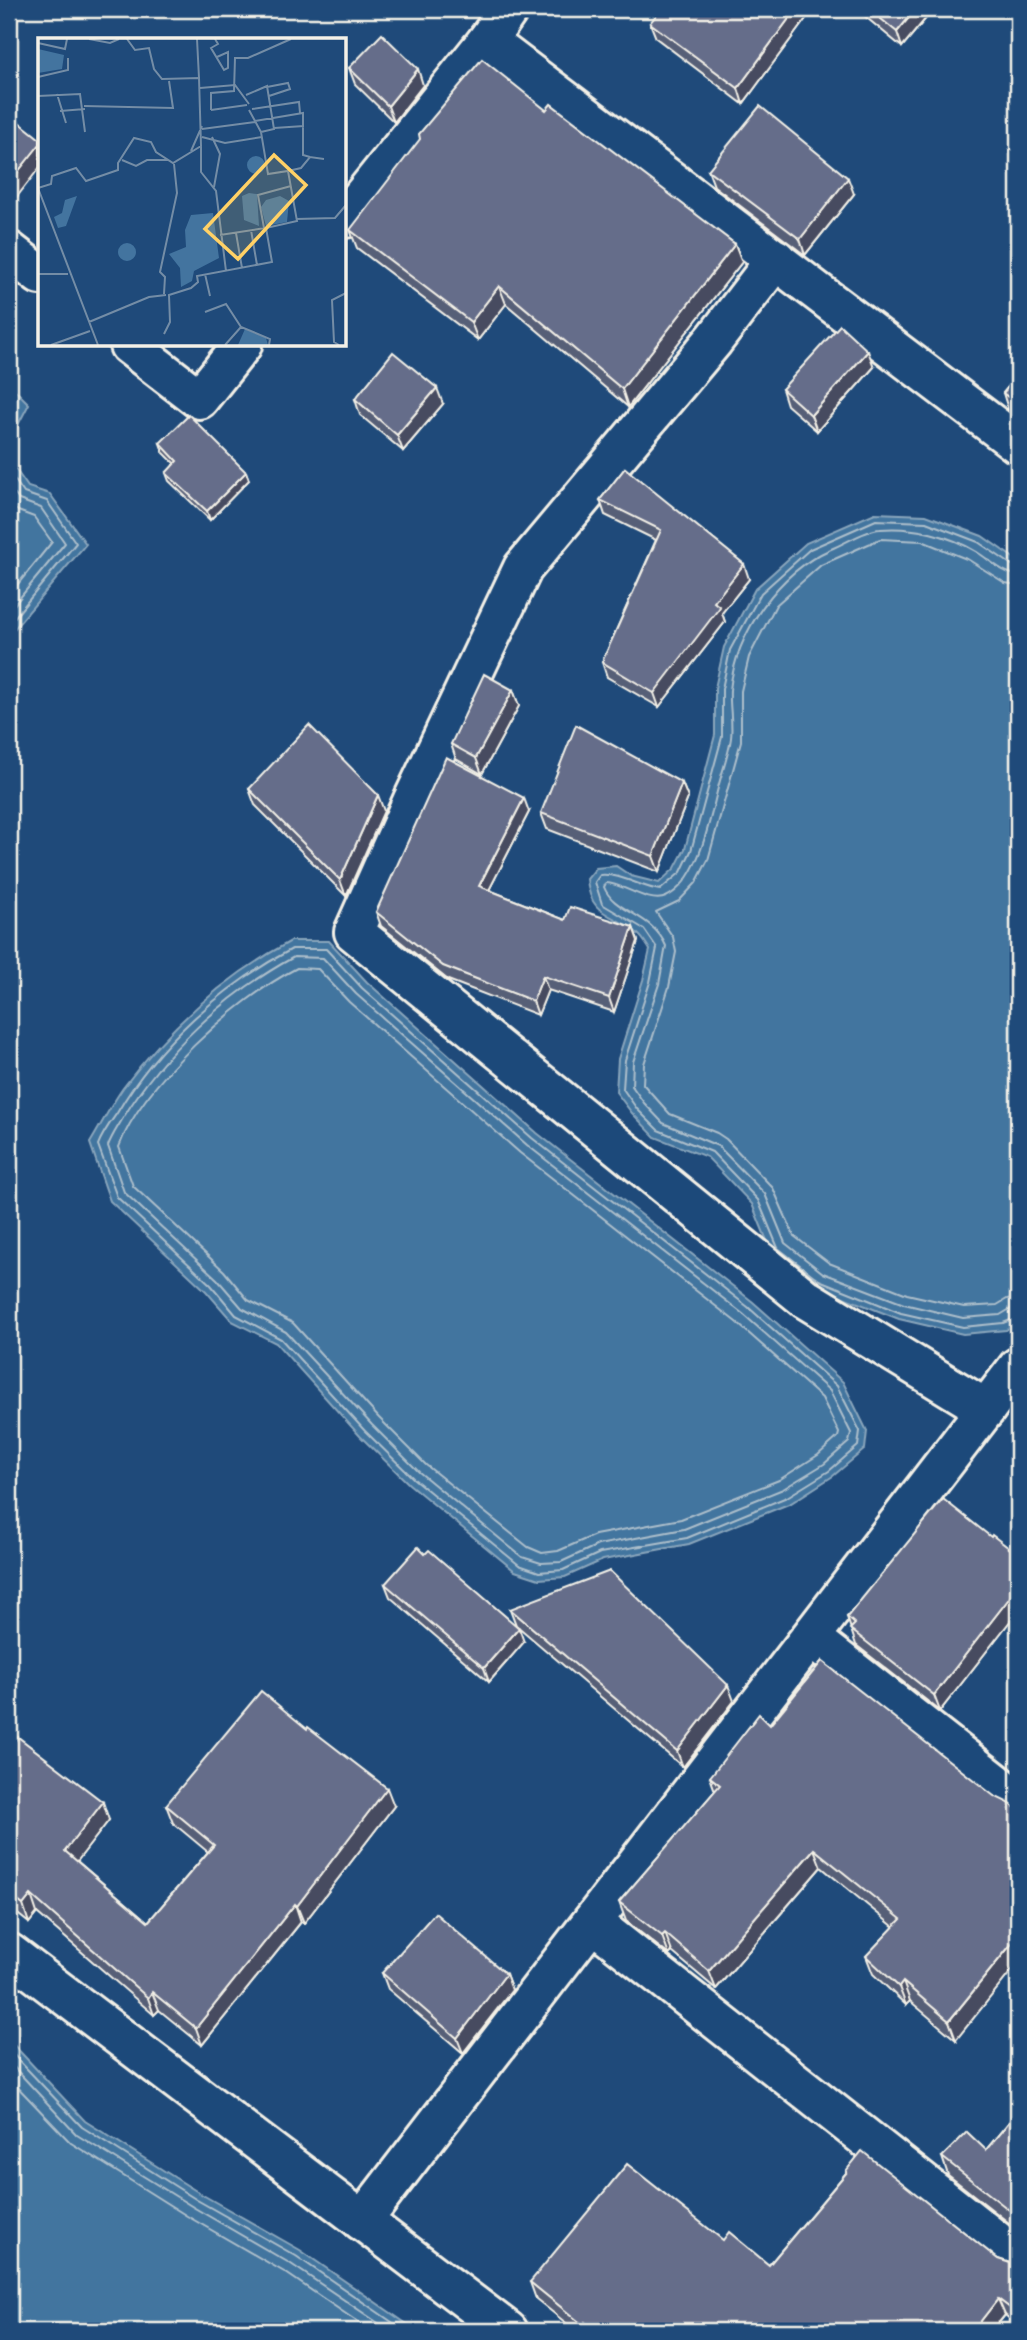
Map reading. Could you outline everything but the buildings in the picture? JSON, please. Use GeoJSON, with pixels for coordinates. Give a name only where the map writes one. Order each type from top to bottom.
{"type":"FeatureCollection","features":[{"type":"Feature","properties":{"kind":"street"},"geometry":{"type":"LineString","coordinates":[[346,217],[487,41],[509,9]]}},
{"type":"Feature","properties":{"kind":"street"},"geometry":{"type":"LineString","coordinates":[[487,41],[1018,443]]}},
{"type":"Feature","properties":{"kind":"street"},"geometry":{"type":"LineString","coordinates":[[9,251],[38,273]]}},
{"type":"Feature","properties":{"kind":"street"},"geometry":{"type":"LineString","coordinates":[[775,259],[714,340],[523,568],[412,802],[354,932],[806,1298],[986,1409]]}},
{"type":"Feature","properties":{"kind":"street"},"geometry":{"type":"LineString","coordinates":[[130,346],[199,399],[242,346]]}},
{"type":"Feature","properties":{"kind":"street"},"geometry":{"type":"LineString","coordinates":[[362,2221],[1018,1367]]}},
{"type":"Feature","properties":{"kind":"street"},"geometry":{"type":"LineString","coordinates":[[811,1637],[1018,1800]]}},
{"type":"Feature","properties":{"kind":"street"},"geometry":{"type":"LineString","coordinates":[[592,1922],[1018,2258]]}},
{"type":"Feature","properties":{"kind":"street"},"geometry":{"type":"LineString","coordinates":[[9,1952],[508,2331]]}},
{"type":"Feature","properties":{"kind":"water"},"geometry":{"type":"Polygon","coordinates":[[[9,384],[29,404],[9,442],[9,384]]]}},
{"type":"Feature","properties":{"kind":"water"},"geometry":{"type":"Polygon","coordinates":[[[9,460],[28,487],[50,494],[86,544],[9,635],[9,460]]]}},
{"type":"Feature","properties":{"kind":"water"},"geometry":{"type":"Polygon","coordinates":[[[875,513],[926,515],[982,536],[1018,561],[1018,1322],[1006,1330],[963,1334],[899,1319],[815,1286],[772,1253],[752,1204],[707,1157],[655,1137],[616,1092],[618,1059],[650,950],[632,929],[599,909],[589,892],[587,879],[596,868],[616,866],[631,876],[659,883],[675,868],[685,849],[715,735],[715,688],[724,647],[755,589],[806,543],[875,513]]]}},
{"type":"Feature","properties":{"kind":"water"},"geometry":{"type":"Polygon","coordinates":[[[291,941],[329,941],[367,982],[537,1133],[753,1302],[843,1382],[867,1431],[865,1449],[833,1476],[791,1503],[689,1544],[603,1560],[565,1577],[539,1579],[515,1571],[409,1484],[360,1436],[276,1343],[232,1321],[206,1291],[110,1201],[90,1143],[123,1088],[178,1025],[220,988],[266,955],[291,941]]]}},
{"type":"Feature","properties":{"kind":"water"},"geometry":{"type":"Polygon","coordinates":[[[9,2040],[85,2121],[201,2194],[300,2250],[417,2331],[9,2331],[9,2040]]]}}]}
